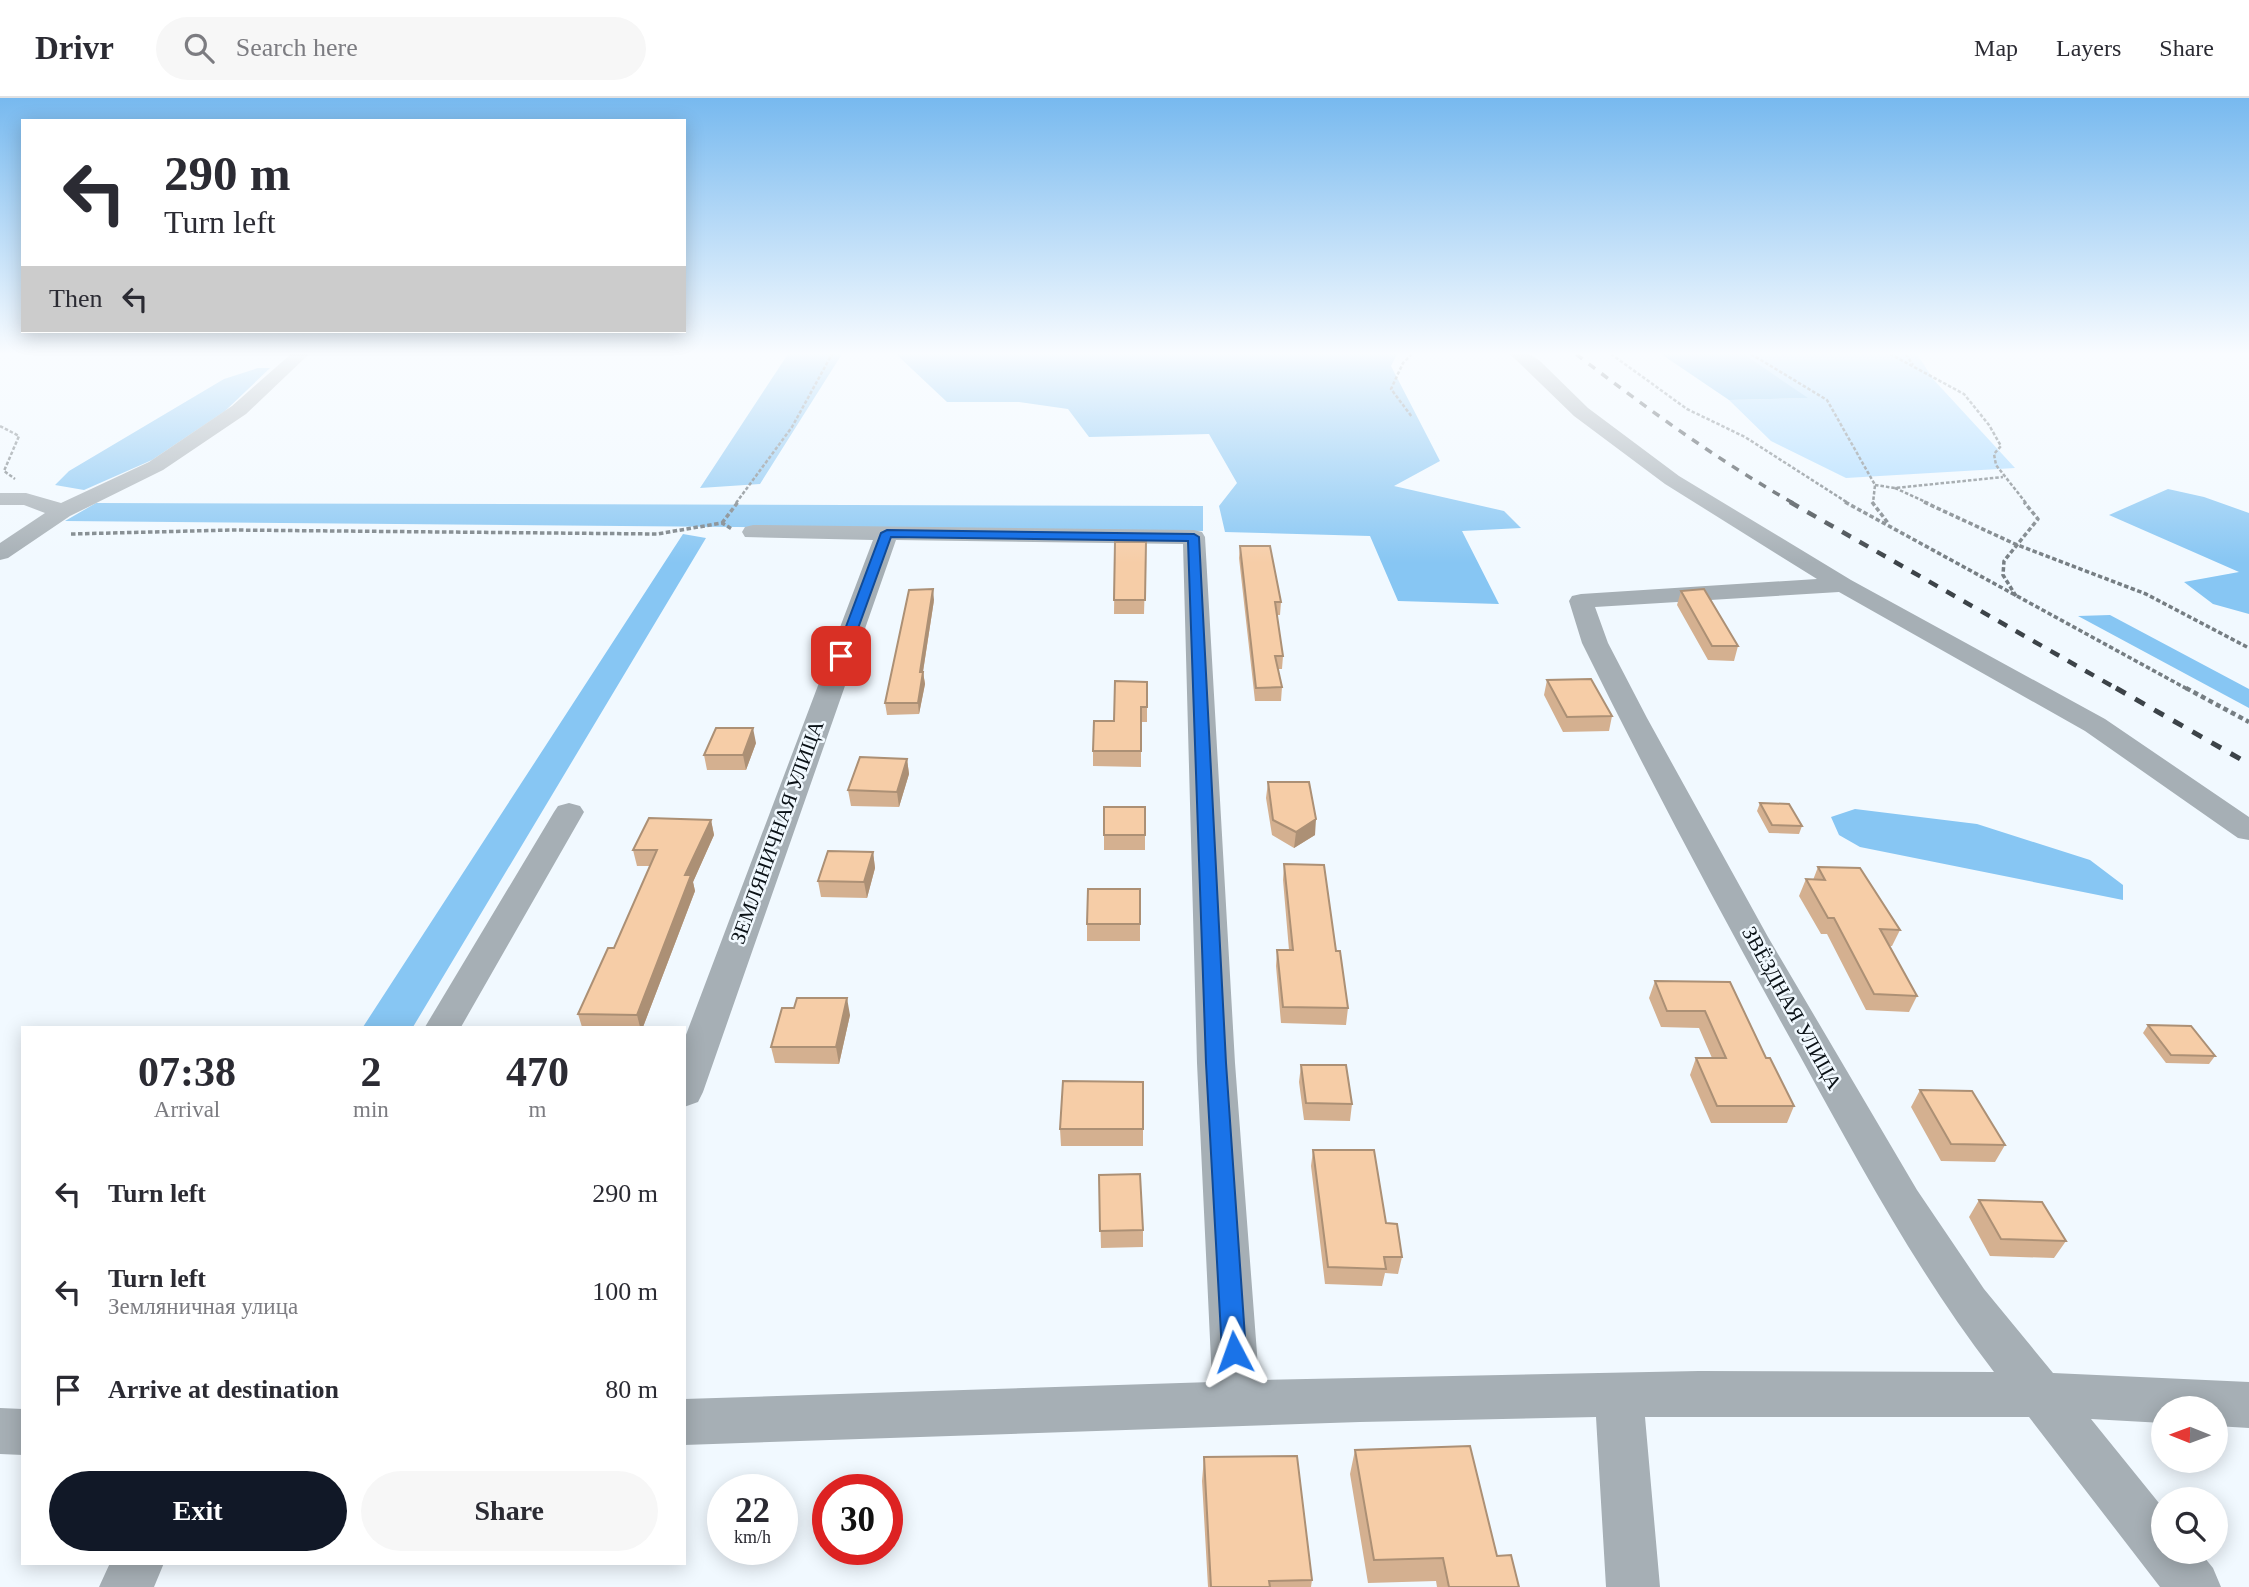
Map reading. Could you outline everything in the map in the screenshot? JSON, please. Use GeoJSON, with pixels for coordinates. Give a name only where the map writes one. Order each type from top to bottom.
{"type":"FeatureCollection","features":[{"type":"Feature","properties":{"kind":"street"},"geometry":{"type":"LineString","coordinates":[[0,553],[62,510],[156,466],[219,423]]}},
{"type":"Feature","properties":{"kind":"street"},"geometry":{"type":"LineString","coordinates":[[1596,423],[1672,480],[1843,585],[2095,725],[2249,831]]}},
{"type":"Feature","properties":{"kind":"street"},"geometry":{"type":"LineString","coordinates":[[0,499],[26,499],[62,510]]}},
{"type":"Feature","properties":{"kind":"street"},"geometry":{"type":"LineString","coordinates":[[753,532],[1194,537],[1215,1049],[1237,1404]]}},
{"type":"Feature","properties":{"kind":"street","name":"ЗЕМЛЯНИЧНАЯ УЛИЦА"},"geometry":{"type":"LineString","coordinates":[[686,1086],[887,533]]}},
{"type":"Feature","properties":{"kind":"street","name":"ЗВЁЗДНАЯ УЛИЦА"},"geometry":{"type":"LineString","coordinates":[[1843,585],[1581,601],[1595,643],[1633,718],[1751,937],[1902,1202],[1968,1303],[2151,1535]]}},
{"type":"Feature","properties":{"kind":"street"},"geometry":{"type":"LineString","coordinates":[[444,1026],[569,812]]}},
{"type":"Feature","properties":{"kind":"street"},"geometry":{"type":"LineString","coordinates":[[1619,1395],[1633,1587]]}},
{"type":"Feature","properties":{"kind":"street"},"geometry":{"type":"LineString","coordinates":[[686,1422],[1619,1395],[2039,1395],[2249,1405]]}},
{"type":"Feature","properties":{"kind":"street"},"geometry":{"type":"LineString","coordinates":[[0,1431],[21,1432]]}},
{"type":"Feature","properties":{"kind":"street","name":"ЗВЁЗДНАЯ УЛИЦА"},"geometry":{"type":"LineString","coordinates":[[2175,1564],[2194,1587]]}},
{"type":"Feature","properties":{"kind":"street"},"geometry":{"type":"LineString","coordinates":[[126,1587],[137,1565]]}},
{"type":"Feature","properties":{"kind":"path"},"geometry":{"type":"LineString","coordinates":[[722,523],[794,423]]}},
{"type":"Feature","properties":{"kind":"path"},"geometry":{"type":"LineString","coordinates":[[1717,423],[1745,437],[1860,511],[2249,722]]}},
{"type":"Feature","properties":{"kind":"path"},"geometry":{"type":"LineString","coordinates":[[1840,423],[1875,485],[1872,502],[1890,526]]}},
{"type":"Feature","properties":{"kind":"path"},"geometry":{"type":"LineString","coordinates":[[1988,423],[2001,446],[1994,454],[1996,465],[2038,519],[2015,544],[2004,561],[2003,575],[2017,598]]}},
{"type":"Feature","properties":{"kind":"path"},"geometry":{"type":"LineString","coordinates":[[0,426],[19,436],[4,471],[62,510]]}},
{"type":"Feature","properties":{"kind":"path"},"geometry":{"type":"LineString","coordinates":[[1875,485],[1895,488],[2003,477]]}},
{"type":"Feature","properties":{"kind":"path"},"geometry":{"type":"LineString","coordinates":[[1895,488],[2015,544],[2146,594],[2249,648]]}},
{"type":"Feature","properties":{"kind":"path"},"geometry":{"type":"LineString","coordinates":[[19,540],[132,530],[657,534],[722,523],[733,529],[753,532]]}},
{"type":"Feature","properties":{"kind":"shaded area"},"geometry":{"type":"Polygon","coordinates":[[[149,423],[206,423],[152,460],[84,490],[55,485],[69,471],[149,423]]]}},
{"type":"Feature","properties":{"kind":"shaded area"},"geometry":{"type":"Polygon","coordinates":[[[742,423],[798,423],[760,484],[700,488],[742,423]]]}},
{"type":"Feature","properties":{"kind":"shaded area"},"geometry":{"type":"Polygon","coordinates":[[[1079,423],[1421,423],[1440,461],[1394,486],[1504,511],[1521,528],[1462,531],[1499,604],[1398,601],[1370,536],[1225,532],[1219,506],[1237,483],[1209,434],[1089,437],[1079,423]]]}},
{"type":"Feature","properties":{"kind":"shaded area"},"geometry":{"type":"Polygon","coordinates":[[[1753,423],[1974,423],[2015,468],[1846,478],[1771,441],[1753,423]]]}},
{"type":"Feature","properties":{"kind":"shaded area"},"geometry":{"type":"Polygon","coordinates":[[[2168,489],[2204,497],[2249,513],[2249,614],[2213,604],[2184,582],[2239,572],[2109,515],[2168,489]]]}},
{"type":"Feature","properties":{"kind":"shaded area"},"geometry":{"type":"Polygon","coordinates":[[[96,503],[1203,506],[1203,531],[65,521],[96,503]]]}},
{"type":"Feature","properties":{"kind":"shaded area"},"geometry":{"type":"Polygon","coordinates":[[[683,534],[706,538],[414,1026],[364,1026],[683,534]]]}},
{"type":"Feature","properties":{"kind":"shaded area"},"geometry":{"type":"Polygon","coordinates":[[[2110,615],[2249,689],[2249,708],[2078,616],[2110,615]]]}},
{"type":"Feature","properties":{"kind":"shaded area"},"geometry":{"type":"Polygon","coordinates":[[[1855,809],[1977,824],[2090,860],[2123,885],[2123,900],[1860,847],[1839,835],[1831,817],[1855,809]]]}},
{"type":"Feature","properties":{"kind":"building"},"geometry":{"type":"Polygon","coordinates":[[[1115,542],[1146,542],[1145,600],[1114,600],[1115,542]]]}},
{"type":"Feature","properties":{"kind":"building"},"geometry":{"type":"Polygon","coordinates":[[[1240,546],[1270,546],[1281,602],[1275,602],[1283,656],[1275,656],[1282,687],[1256,688],[1240,546]]]}},
{"type":"Feature","properties":{"kind":"building"},"geometry":{"type":"Polygon","coordinates":[[[933,589],[918,703],[885,703],[909,590],[933,589]]]}},
{"type":"Feature","properties":{"kind":"building"},"geometry":{"type":"Polygon","coordinates":[[[1704,589],[1738,646],[1712,646],[1681,591],[1704,589]]]}},
{"type":"Feature","properties":{"kind":"building"},"geometry":{"type":"Polygon","coordinates":[[[1591,679],[1612,716],[1567,717],[1547,680],[1591,679]]]}},
{"type":"Feature","properties":{"kind":"building"},"geometry":{"type":"Polygon","coordinates":[[[1115,681],[1147,682],[1147,707],[1141,707],[1141,751],[1093,751],[1094,721],[1114,721],[1115,681]]]}},
{"type":"Feature","properties":{"kind":"building"},"geometry":{"type":"Polygon","coordinates":[[[716,728],[753,728],[743,755],[704,755],[716,728]]]}},
{"type":"Feature","properties":{"kind":"building"},"geometry":{"type":"Polygon","coordinates":[[[860,757],[907,759],[897,792],[848,790],[860,757]]]}},
{"type":"Feature","properties":{"kind":"building"},"geometry":{"type":"Polygon","coordinates":[[[1268,782],[1309,782],[1316,819],[1296,832],[1273,820],[1268,782]]]}},
{"type":"Feature","properties":{"kind":"building"},"geometry":{"type":"Polygon","coordinates":[[[1760,803],[1789,804],[1802,826],[1772,825],[1760,803]]]}},
{"type":"Feature","properties":{"kind":"building"},"geometry":{"type":"Polygon","coordinates":[[[1104,807],[1145,807],[1145,835],[1104,835],[1104,807]]]}},
{"type":"Feature","properties":{"kind":"building"},"geometry":{"type":"Polygon","coordinates":[[[649,818],[711,820],[685,875],[691,875],[637,1015],[578,1014],[608,948],[614,948],[657,850],[633,850],[649,818]]]}},
{"type":"Feature","properties":{"kind":"building"},"geometry":{"type":"Polygon","coordinates":[[[828,851],[873,852],[864,882],[818,881],[828,851]]]}},
{"type":"Feature","properties":{"kind":"building"},"geometry":{"type":"Polygon","coordinates":[[[1284,864],[1324,865],[1336,951],[1340,951],[1348,1008],[1283,1007],[1277,950],[1293,950],[1284,864]]]}},
{"type":"Feature","properties":{"kind":"building"},"geometry":{"type":"Polygon","coordinates":[[[1818,867],[1860,868],[1900,930],[1880,929],[1917,996],[1874,994],[1834,918],[1828,918],[1806,879],[1825,880],[1818,867]]]}},
{"type":"Feature","properties":{"kind":"building"},"geometry":{"type":"Polygon","coordinates":[[[1088,889],[1140,889],[1140,924],[1087,924],[1088,889]]]}},
{"type":"Feature","properties":{"kind":"building"},"geometry":{"type":"Polygon","coordinates":[[[1655,981],[1730,982],[1766,1058],[1770,1058],[1794,1106],[1717,1106],[1696,1058],[1726,1058],[1705,1011],[1667,1011],[1655,981]]]}},
{"type":"Feature","properties":{"kind":"building"},"geometry":{"type":"Polygon","coordinates":[[[797,998],[847,998],[836,1047],[771,1047],[782,1008],[794,1008],[797,998]]]}},
{"type":"Feature","properties":{"kind":"building"},"geometry":{"type":"Polygon","coordinates":[[[2148,1025],[2191,1026],[2215,1056],[2171,1055],[2148,1025]]]}},
{"type":"Feature","properties":{"kind":"building"},"geometry":{"type":"Polygon","coordinates":[[[1301,1065],[1346,1065],[1352,1104],[1306,1103],[1301,1065]]]}},
{"type":"Feature","properties":{"kind":"building"},"geometry":{"type":"Polygon","coordinates":[[[1063,1081],[1143,1082],[1143,1129],[1060,1129],[1063,1081]]]}},
{"type":"Feature","properties":{"kind":"building"},"geometry":{"type":"Polygon","coordinates":[[[1920,1090],[1972,1091],[2005,1145],[1951,1144],[1920,1090]]]}},
{"type":"Feature","properties":{"kind":"building"},"geometry":{"type":"Polygon","coordinates":[[[1313,1150],[1374,1150],[1386,1223],[1397,1224],[1402,1257],[1384,1257],[1386,1269],[1328,1267],[1313,1150]]]}},
{"type":"Feature","properties":{"kind":"building"},"geometry":{"type":"Polygon","coordinates":[[[1140,1174],[1143,1230],[1100,1231],[1099,1175],[1140,1174]]]}},
{"type":"Feature","properties":{"kind":"building"},"geometry":{"type":"Polygon","coordinates":[[[1979,1200],[2042,1202],[2066,1241],[2001,1239],[1979,1200]]]}},
{"type":"Feature","properties":{"kind":"building"},"geometry":{"type":"Polygon","coordinates":[[[1470,1446],[1497,1556],[1511,1555],[1519,1587],[1449,1587],[1443,1558],[1374,1560],[1355,1450],[1470,1446]]]}},
{"type":"Feature","properties":{"kind":"building"},"geometry":{"type":"Polygon","coordinates":[[[1297,1456],[1312,1580],[1269,1581],[1270,1587],[1211,1587],[1204,1457],[1297,1456]]]}},
{"type":"Feature","properties":{"kind":"railway"},"geometry":{"type":"LineString","coordinates":[[1670,423],[1736,469],[1793,503]]}},
{"type":"Feature","properties":{"kind":"railway"},"geometry":{"type":"LineString","coordinates":[[1790,502],[2119,690]]}},
{"type":"Feature","properties":{"kind":"railway"},"geometry":{"type":"LineString","coordinates":[[2116,688],[2249,764]]}},
{"type":"Feature","properties":{"kind":"route"},"geometry":{"type":"LineString","coordinates":[[841,656],[887,533],[1194,537],[1216,1063],[1234,1352]]}}]}
